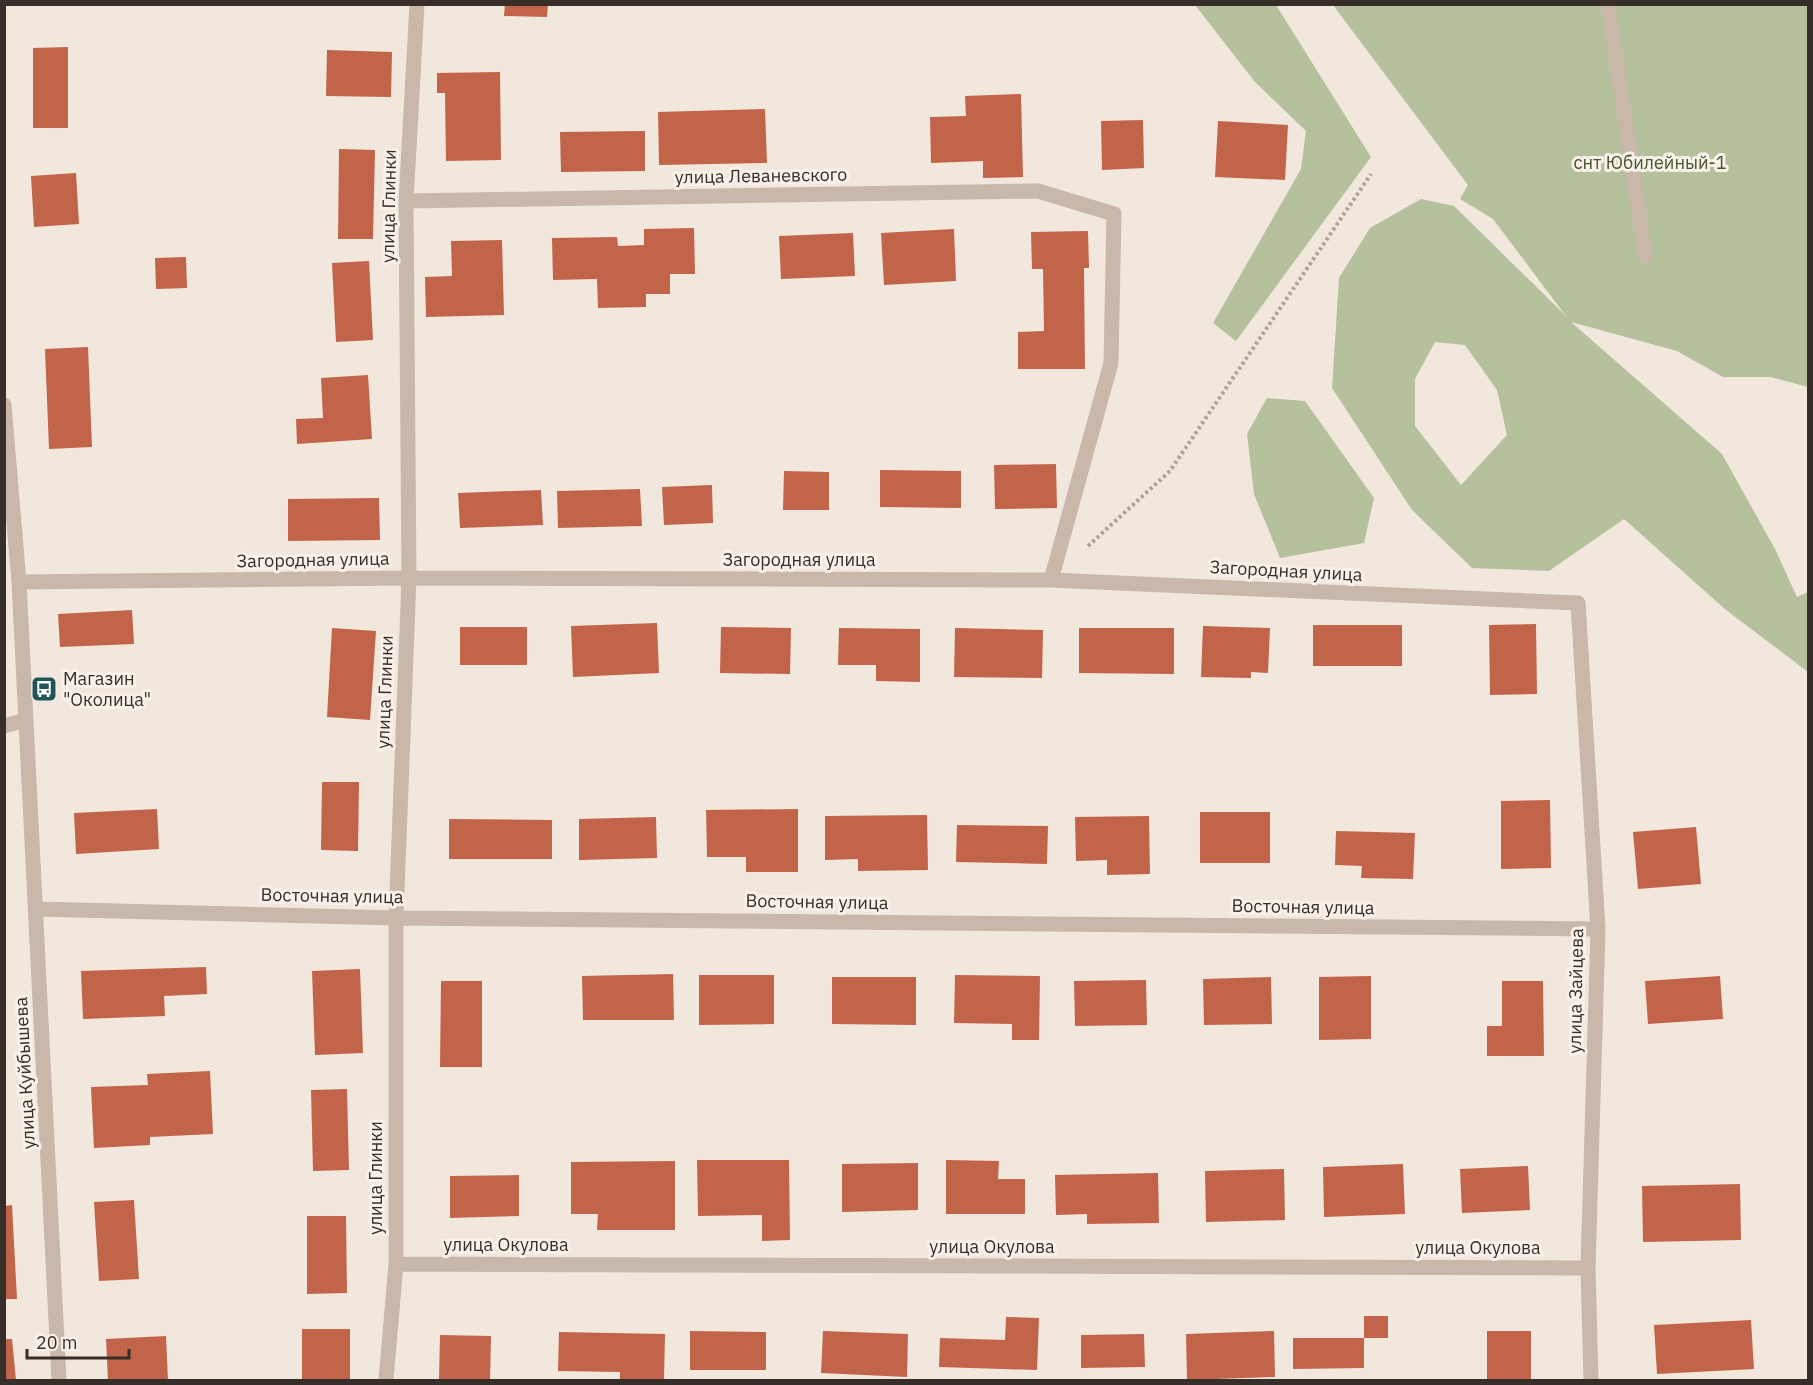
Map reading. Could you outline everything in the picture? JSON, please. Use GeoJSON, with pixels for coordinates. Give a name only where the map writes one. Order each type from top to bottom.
{"type":"FeatureCollection","features":[{"type":"Feature","properties":{"kind":"street","name":"улица Глинки"},"geometry":{"type":"LineString","coordinates":[[386,1380],[396,1264],[396,918],[409,578],[406,201],[417,4]]}},
{"type":"Feature","properties":{"kind":"street"},"geometry":{"type":"LineString","coordinates":[[1608,4],[1645,255]]}},
{"type":"Feature","properties":{"kind":"street","name":"улица Леваневского"},"geometry":{"type":"LineString","coordinates":[[406,201],[1038,191],[1114,214],[1111,363],[1051,580]]}},
{"type":"Feature","properties":{"kind":"street","name":"улица Куйбышева"},"geometry":{"type":"LineString","coordinates":[[4,405],[19,582],[59,1380]]}},
{"type":"Feature","properties":{"kind":"street","name":"Загородная улица"},"geometry":{"type":"LineString","coordinates":[[19,582],[409,578],[1051,580],[1578,603]]}},
{"type":"Feature","properties":{"kind":"street","name":"улица Зайцева"},"geometry":{"type":"LineString","coordinates":[[1578,603],[1598,929],[1588,1268],[1591,1380]]}},
{"type":"Feature","properties":{"kind":"street"},"geometry":{"type":"LineString","coordinates":[[4,726],[26,720]]}},
{"type":"Feature","properties":{"kind":"street","name":"Восточная улица"},"geometry":{"type":"LineString","coordinates":[[36,909],[396,918],[1598,929]]}},
{"type":"Feature","properties":{"kind":"street","name":"улица Окулова"},"geometry":{"type":"LineString","coordinates":[[396,1264],[1588,1268]]}},
{"type":"Feature","properties":{"kind":"path"},"geometry":{"type":"LineString","coordinates":[[1085,549],[1170,471],[1371,174]]}},
{"type":"Feature","properties":{"kind":"green space"},"geometry":{"type":"Polygon","coordinates":[[[1195,5],[1276,5],[1371,157],[1236,341],[1213,323],[1301,169],[1306,131],[1255,82],[1195,5]]]}},
{"type":"Feature","properties":{"kind":"green space","name":"снт Юбилейный-1"},"geometry":{"type":"Polygon","coordinates":[[[1333,5],[1808,5],[1808,387],[1771,377],[1723,377],[1677,351],[1571,322],[1722,454],[1775,549],[1797,597],[1808,592],[1808,672],[1726,610],[1624,519],[1549,571],[1472,568],[1412,510],[1332,388],[1339,278],[1370,228],[1421,199],[1454,206],[1566,316],[1493,219],[1460,199],[1468,185],[1333,5]],[[1435,342],[1415,379],[1415,426],[1461,485],[1507,435],[1497,390],[1465,345],[1435,342]]]}},
{"type":"Feature","properties":{"kind":"green space"},"geometry":{"type":"Polygon","coordinates":[[[1267,398],[1305,401],[1374,498],[1364,543],[1280,558],[1254,494],[1247,434],[1267,398]]]}},
{"type":"Feature","properties":{"kind":"building"},"geometry":{"type":"Polygon","coordinates":[[[505,4],[548,4],[547,17],[504,16],[505,4]]]}},
{"type":"Feature","properties":{"kind":"building"},"geometry":{"type":"Polygon","coordinates":[[[68,47],[68,128],[33,128],[33,48],[68,47]]]}},
{"type":"Feature","properties":{"kind":"building"},"geometry":{"type":"Polygon","coordinates":[[[327,50],[392,52],[391,97],[326,96],[327,50]]]}},
{"type":"Feature","properties":{"kind":"building"},"geometry":{"type":"Polygon","coordinates":[[[500,72],[501,160],[446,161],[445,93],[437,93],[437,73],[500,72]]]}},
{"type":"Feature","properties":{"kind":"building"},"geometry":{"type":"Polygon","coordinates":[[[1021,94],[1023,177],[983,178],[983,161],[931,163],[930,117],[966,116],[965,96],[1021,94]]]}},
{"type":"Feature","properties":{"kind":"building"},"geometry":{"type":"Polygon","coordinates":[[[765,109],[767,163],[659,165],[658,112],[765,109]]]}},
{"type":"Feature","properties":{"kind":"building"},"geometry":{"type":"Polygon","coordinates":[[[1143,120],[1144,168],[1102,170],[1101,121],[1143,120]]]}},
{"type":"Feature","properties":{"kind":"building"},"geometry":{"type":"Polygon","coordinates":[[[1218,121],[1288,125],[1285,180],[1215,177],[1218,121]]]}},
{"type":"Feature","properties":{"kind":"building"},"geometry":{"type":"Polygon","coordinates":[[[645,131],[645,171],[561,172],[560,132],[645,131]]]}},
{"type":"Feature","properties":{"kind":"building"},"geometry":{"type":"Polygon","coordinates":[[[339,149],[375,150],[373,239],[338,239],[339,149]]]}},
{"type":"Feature","properties":{"kind":"building"},"geometry":{"type":"Polygon","coordinates":[[[76,173],[79,224],[34,227],[31,176],[76,173]]]}},
{"type":"Feature","properties":{"kind":"building"},"geometry":{"type":"Polygon","coordinates":[[[694,228],[695,274],[670,274],[670,294],[646,294],[646,307],[598,308],[597,279],[553,280],[552,238],[617,237],[618,246],[644,245],[644,229],[694,228]]]}},
{"type":"Feature","properties":{"kind":"building"},"geometry":{"type":"Polygon","coordinates":[[[954,229],[956,281],[884,285],[881,233],[954,229]]]}},
{"type":"Feature","properties":{"kind":"building"},"geometry":{"type":"Polygon","coordinates":[[[1088,231],[1089,268],[1084,268],[1085,369],[1018,369],[1018,332],[1044,331],[1043,269],[1032,269],[1031,232],[1088,231]]]}},
{"type":"Feature","properties":{"kind":"building"},"geometry":{"type":"Polygon","coordinates":[[[853,233],[855,276],[781,279],[779,236],[853,233]]]}},
{"type":"Feature","properties":{"kind":"building"},"geometry":{"type":"Polygon","coordinates":[[[502,240],[504,315],[426,317],[425,277],[452,276],[451,241],[502,240]]]}},
{"type":"Feature","properties":{"kind":"building"},"geometry":{"type":"Polygon","coordinates":[[[186,257],[187,288],[156,289],[155,258],[186,257]]]}},
{"type":"Feature","properties":{"kind":"building"},"geometry":{"type":"Polygon","coordinates":[[[369,261],[373,340],[336,342],[332,263],[369,261]]]}},
{"type":"Feature","properties":{"kind":"building"},"geometry":{"type":"Polygon","coordinates":[[[88,347],[92,447],[49,449],[45,349],[88,347]]]}},
{"type":"Feature","properties":{"kind":"building"},"geometry":{"type":"Polygon","coordinates":[[[368,375],[372,439],[297,444],[296,419],[323,418],[321,378],[368,375]]]}},
{"type":"Feature","properties":{"kind":"building"},"geometry":{"type":"Polygon","coordinates":[[[1056,464],[1057,508],[995,509],[994,465],[1056,464]]]}},
{"type":"Feature","properties":{"kind":"building"},"geometry":{"type":"Polygon","coordinates":[[[880,470],[961,471],[961,508],[880,507],[880,470]]]}},
{"type":"Feature","properties":{"kind":"building"},"geometry":{"type":"Polygon","coordinates":[[[784,471],[829,472],[829,510],[783,510],[784,471]]]}},
{"type":"Feature","properties":{"kind":"building"},"geometry":{"type":"Polygon","coordinates":[[[712,485],[713,523],[664,525],[662,487],[712,485]]]}},
{"type":"Feature","properties":{"kind":"building"},"geometry":{"type":"Polygon","coordinates":[[[640,489],[642,526],[558,528],[557,491],[640,489]]]}},
{"type":"Feature","properties":{"kind":"building"},"geometry":{"type":"Polygon","coordinates":[[[541,490],[543,525],[460,528],[458,493],[541,490]]]}},
{"type":"Feature","properties":{"kind":"building"},"geometry":{"type":"Polygon","coordinates":[[[379,498],[380,540],[288,541],[288,499],[379,498]]]}},
{"type":"Feature","properties":{"kind":"building"},"geometry":{"type":"Polygon","coordinates":[[[132,610],[134,644],[60,647],[58,614],[132,610]]]}},
{"type":"Feature","properties":{"kind":"building"},"geometry":{"type":"Polygon","coordinates":[[[657,623],[659,673],[573,677],[571,626],[657,623]]]}},
{"type":"Feature","properties":{"kind":"building"},"geometry":{"type":"Polygon","coordinates":[[[1536,624],[1537,694],[1490,695],[1489,625],[1536,624]]]}},
{"type":"Feature","properties":{"kind":"building"},"geometry":{"type":"Polygon","coordinates":[[[1313,625],[1402,625],[1402,666],[1313,666],[1313,625]]]}},
{"type":"Feature","properties":{"kind":"building"},"geometry":{"type":"Polygon","coordinates":[[[1203,626],[1270,628],[1268,673],[1251,672],[1251,678],[1201,677],[1203,626]]]}},
{"type":"Feature","properties":{"kind":"building"},"geometry":{"type":"Polygon","coordinates":[[[460,627],[527,627],[527,665],[460,665],[460,627]]]}},
{"type":"Feature","properties":{"kind":"building"},"geometry":{"type":"Polygon","coordinates":[[[721,627],[791,628],[790,674],[720,673],[721,627]]]}},
{"type":"Feature","properties":{"kind":"building"},"geometry":{"type":"Polygon","coordinates":[[[332,628],[376,631],[370,720],[327,717],[332,628]]]}},
{"type":"Feature","properties":{"kind":"building"},"geometry":{"type":"Polygon","coordinates":[[[839,628],[920,629],[920,682],[876,681],[876,665],[838,665],[839,628]]]}},
{"type":"Feature","properties":{"kind":"building"},"geometry":{"type":"Polygon","coordinates":[[[955,628],[1043,630],[1042,678],[954,677],[955,628]]]}},
{"type":"Feature","properties":{"kind":"building"},"geometry":{"type":"Polygon","coordinates":[[[1079,628],[1174,628],[1174,674],[1079,673],[1079,628]]]}},
{"type":"Feature","properties":{"kind":"building"},"geometry":{"type":"Polygon","coordinates":[[[322,782],[359,782],[358,851],[321,850],[322,782]]]}},
{"type":"Feature","properties":{"kind":"building"},"geometry":{"type":"Polygon","coordinates":[[[1550,800],[1551,868],[1501,869],[1501,801],[1550,800]]]}},
{"type":"Feature","properties":{"kind":"building"},"geometry":{"type":"Polygon","coordinates":[[[157,809],[159,849],[76,854],[74,813],[157,809]]]}},
{"type":"Feature","properties":{"kind":"building"},"geometry":{"type":"Polygon","coordinates":[[[798,809],[798,872],[746,872],[746,857],[707,857],[706,810],[798,809]]]}},
{"type":"Feature","properties":{"kind":"building"},"geometry":{"type":"Polygon","coordinates":[[[1200,812],[1270,812],[1270,863],[1200,863],[1200,812]]]}},
{"type":"Feature","properties":{"kind":"building"},"geometry":{"type":"Polygon","coordinates":[[[927,815],[928,870],[858,871],[858,859],[825,860],[825,816],[927,815]]]}},
{"type":"Feature","properties":{"kind":"building"},"geometry":{"type":"Polygon","coordinates":[[[1149,816],[1150,874],[1107,875],[1107,860],[1076,861],[1075,817],[1149,816]]]}},
{"type":"Feature","properties":{"kind":"building"},"geometry":{"type":"Polygon","coordinates":[[[656,817],[657,858],[579,860],[579,819],[656,817]]]}},
{"type":"Feature","properties":{"kind":"building"},"geometry":{"type":"Polygon","coordinates":[[[449,819],[552,820],[552,859],[449,859],[449,819]]]}},
{"type":"Feature","properties":{"kind":"building"},"geometry":{"type":"Polygon","coordinates":[[[957,825],[1048,826],[1047,864],[956,862],[957,825]]]}},
{"type":"Feature","properties":{"kind":"building"},"geometry":{"type":"Polygon","coordinates":[[[1696,827],[1701,884],[1638,889],[1633,832],[1696,827]]]}},
{"type":"Feature","properties":{"kind":"building"},"geometry":{"type":"Polygon","coordinates":[[[1336,831],[1415,833],[1413,879],[1361,878],[1362,866],[1335,865],[1336,831]]]}},
{"type":"Feature","properties":{"kind":"building"},"geometry":{"type":"Polygon","coordinates":[[[206,967],[207,994],[164,996],[165,1016],[83,1019],[81,971],[206,967]]]}},
{"type":"Feature","properties":{"kind":"building"},"geometry":{"type":"Polygon","coordinates":[[[360,969],[363,1053],[315,1055],[312,971],[360,969]]]}},
{"type":"Feature","properties":{"kind":"building"},"geometry":{"type":"Polygon","coordinates":[[[673,974],[674,1020],[583,1020],[582,976],[673,974]]]}},
{"type":"Feature","properties":{"kind":"building"},"geometry":{"type":"Polygon","coordinates":[[[699,975],[774,975],[774,1024],[699,1025],[699,975]]]}},
{"type":"Feature","properties":{"kind":"building"},"geometry":{"type":"Polygon","coordinates":[[[955,975],[1040,976],[1039,1040],[1012,1040],[1012,1024],[954,1023],[955,975]]]}},
{"type":"Feature","properties":{"kind":"building"},"geometry":{"type":"Polygon","coordinates":[[[1371,976],[1371,1039],[1319,1040],[1319,977],[1371,976]]]}},
{"type":"Feature","properties":{"kind":"building"},"geometry":{"type":"Polygon","coordinates":[[[1720,976],[1723,1019],[1648,1024],[1645,981],[1720,976]]]}},
{"type":"Feature","properties":{"kind":"building"},"geometry":{"type":"Polygon","coordinates":[[[832,977],[916,977],[916,1025],[832,1024],[832,977]]]}},
{"type":"Feature","properties":{"kind":"building"},"geometry":{"type":"Polygon","coordinates":[[[1271,977],[1272,1024],[1204,1025],[1203,979],[1271,977]]]}},
{"type":"Feature","properties":{"kind":"building"},"geometry":{"type":"Polygon","coordinates":[[[1146,980],[1147,1025],[1075,1026],[1074,981],[1146,980]]]}},
{"type":"Feature","properties":{"kind":"building"},"geometry":{"type":"Polygon","coordinates":[[[441,981],[482,981],[482,1067],[440,1067],[441,981]]]}},
{"type":"Feature","properties":{"kind":"building"},"geometry":{"type":"Polygon","coordinates":[[[1502,981],[1543,981],[1544,1056],[1487,1056],[1487,1026],[1502,1026],[1502,981]]]}},
{"type":"Feature","properties":{"kind":"building"},"geometry":{"type":"Polygon","coordinates":[[[210,1071],[213,1134],[150,1137],[150,1145],[94,1148],[91,1087],[148,1085],[147,1074],[210,1071]]]}},
{"type":"Feature","properties":{"kind":"building"},"geometry":{"type":"Polygon","coordinates":[[[347,1089],[349,1170],[313,1171],[311,1090],[347,1089]]]}},
{"type":"Feature","properties":{"kind":"building"},"geometry":{"type":"Polygon","coordinates":[[[697,1160],[789,1160],[790,1240],[762,1241],[762,1215],[698,1216],[697,1160]]]}},
{"type":"Feature","properties":{"kind":"building"},"geometry":{"type":"Polygon","coordinates":[[[946,1160],[999,1161],[998,1179],[1025,1179],[1025,1214],[946,1214],[946,1160]]]}},
{"type":"Feature","properties":{"kind":"building"},"geometry":{"type":"Polygon","coordinates":[[[675,1161],[675,1230],[597,1230],[598,1214],[571,1214],[571,1162],[675,1161]]]}},
{"type":"Feature","properties":{"kind":"building"},"geometry":{"type":"Polygon","coordinates":[[[918,1163],[918,1210],[842,1212],[842,1164],[918,1163]]]}},
{"type":"Feature","properties":{"kind":"building"},"geometry":{"type":"Polygon","coordinates":[[[1403,1164],[1405,1214],[1324,1217],[1323,1167],[1403,1164]]]}},
{"type":"Feature","properties":{"kind":"building"},"geometry":{"type":"Polygon","coordinates":[[[1528,1166],[1530,1210],[1462,1213],[1460,1169],[1528,1166]]]}},
{"type":"Feature","properties":{"kind":"building"},"geometry":{"type":"Polygon","coordinates":[[[1284,1169],[1285,1220],[1206,1222],[1205,1171],[1284,1169]]]}},
{"type":"Feature","properties":{"kind":"building"},"geometry":{"type":"Polygon","coordinates":[[[1158,1173],[1159,1223],[1087,1224],[1087,1214],[1056,1215],[1055,1175],[1158,1173]]]}},
{"type":"Feature","properties":{"kind":"building"},"geometry":{"type":"Polygon","coordinates":[[[519,1175],[519,1216],[450,1218],[450,1176],[519,1175]]]}},
{"type":"Feature","properties":{"kind":"building"},"geometry":{"type":"Polygon","coordinates":[[[1740,1184],[1741,1240],[1643,1242],[1642,1186],[1740,1184]]]}},
{"type":"Feature","properties":{"kind":"building"},"geometry":{"type":"Polygon","coordinates":[[[134,1200],[139,1279],[99,1281],[94,1202],[134,1200]]]}},
{"type":"Feature","properties":{"kind":"building"},"geometry":{"type":"Polygon","coordinates":[[[12,1205],[17,1299],[4,1299],[4,1206],[12,1205]]]}},
{"type":"Feature","properties":{"kind":"building"},"geometry":{"type":"Polygon","coordinates":[[[307,1216],[346,1216],[347,1293],[307,1294],[307,1216]]]}},
{"type":"Feature","properties":{"kind":"building"},"geometry":{"type":"Polygon","coordinates":[[[1364,1316],[1388,1316],[1388,1338],[1364,1338],[1364,1316]]]}},
{"type":"Feature","properties":{"kind":"building"},"geometry":{"type":"Polygon","coordinates":[[[1006,1317],[1039,1318],[1037,1370],[939,1367],[940,1338],[1005,1340],[1006,1317]]]}},
{"type":"Feature","properties":{"kind":"building"},"geometry":{"type":"Polygon","coordinates":[[[1751,1320],[1754,1369],[1657,1374],[1654,1325],[1751,1320]]]}},
{"type":"Feature","properties":{"kind":"building"},"geometry":{"type":"Polygon","coordinates":[[[302,1329],[350,1329],[350,1380],[302,1380],[302,1329]]]}},
{"type":"Feature","properties":{"kind":"building"},"geometry":{"type":"Polygon","coordinates":[[[690,1331],[766,1332],[766,1370],[690,1370],[690,1331]]]}},
{"type":"Feature","properties":{"kind":"building"},"geometry":{"type":"Polygon","coordinates":[[[823,1331],[908,1334],[907,1377],[821,1373],[823,1331]]]}},
{"type":"Feature","properties":{"kind":"building"},"geometry":{"type":"Polygon","coordinates":[[[1274,1331],[1275,1377],[1187,1380],[1186,1334],[1274,1331]]]}},
{"type":"Feature","properties":{"kind":"building"},"geometry":{"type":"Polygon","coordinates":[[[1487,1331],[1531,1331],[1531,1380],[1487,1380],[1487,1331]]]}},
{"type":"Feature","properties":{"kind":"building"},"geometry":{"type":"Polygon","coordinates":[[[559,1332],[665,1334],[664,1380],[620,1380],[620,1372],[558,1371],[559,1332]]]}},
{"type":"Feature","properties":{"kind":"building"},"geometry":{"type":"Polygon","coordinates":[[[1144,1334],[1145,1367],[1081,1368],[1081,1335],[1144,1334]]]}},
{"type":"Feature","properties":{"kind":"building"},"geometry":{"type":"Polygon","coordinates":[[[440,1335],[491,1336],[490,1380],[439,1380],[440,1335]]]}},
{"type":"Feature","properties":{"kind":"building"},"geometry":{"type":"Polygon","coordinates":[[[166,1336],[168,1380],[108,1380],[106,1339],[166,1336]]]}},
{"type":"Feature","properties":{"kind":"building"},"geometry":{"type":"Polygon","coordinates":[[[1293,1338],[1364,1338],[1364,1368],[1293,1369],[1293,1338]]]}},
{"type":"Feature","properties":{"kind":"building"},"geometry":{"type":"Polygon","coordinates":[[[4,1339],[12,1339],[16,1380],[4,1380],[4,1339]]]}},
{"type":"Feature","properties":{"kind":"place","name":"Магазин \"Околица\""},"geometry":{"type":"Point","coordinates":[44,689]}}]}
